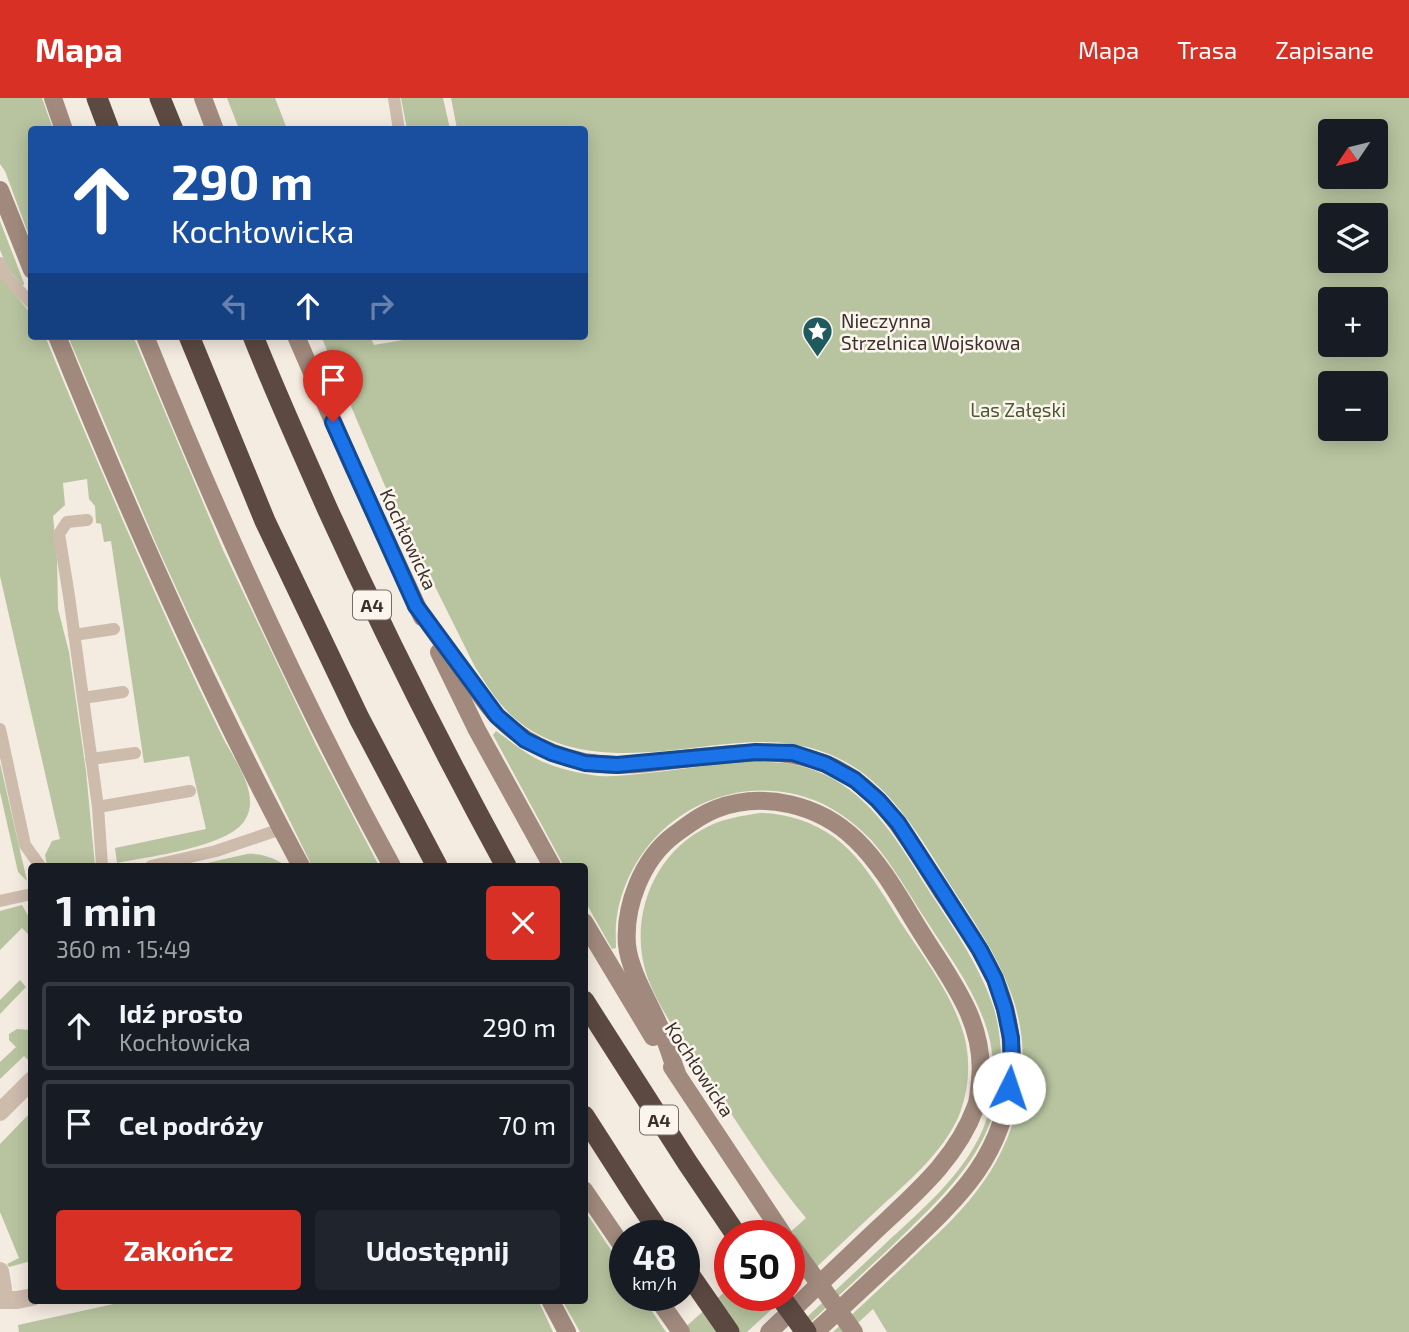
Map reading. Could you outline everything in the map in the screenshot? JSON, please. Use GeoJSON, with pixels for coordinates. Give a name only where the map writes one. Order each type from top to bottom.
{"type":"FeatureCollection","features":[{"type":"Feature","properties":{"kind":"highway"},"geometry":{"type":"LineString","coordinates":[[97,98],[108,126]]}},
{"type":"Feature","properties":{"kind":"highway"},"geometry":{"type":"LineString","coordinates":[[160,98],[171,126]]}},
{"type":"Feature","properties":{"kind":"highway"},"geometry":{"type":"LineString","coordinates":[[191,340],[265,521],[359,718],[436,863]]}},
{"type":"Feature","properties":{"kind":"highway","name":"A4"},"geometry":{"type":"LineString","coordinates":[[255,340],[279,401],[365,590],[429,721],[504,863]]}},
{"type":"Feature","properties":{"kind":"highway","name":"A4"},"geometry":{"type":"LineString","coordinates":[[588,1007],[726,1220]]}},
{"type":"Feature","properties":{"kind":"highway"},"geometry":{"type":"LineString","coordinates":[[588,1122],[651,1220]]}},
{"type":"Feature","properties":{"kind":"highway"},"geometry":{"type":"LineString","coordinates":[[700,1290],[730,1332]]}},
{"type":"Feature","properties":{"kind":"highway"},"geometry":{"type":"LineString","coordinates":[[791,1311],[806,1332]]}},
{"type":"Feature","properties":{"kind":"main road"},"geometry":{"type":"LineString","coordinates":[[53,98],[63,126]]}},
{"type":"Feature","properties":{"kind":"main road"},"geometry":{"type":"LineString","coordinates":[[203,98],[214,126]]}},
{"type":"Feature","properties":{"kind":"main road"},"geometry":{"type":"LineString","coordinates":[[0,190],[28,260]]}},
{"type":"Feature","properties":{"kind":"main road"},"geometry":{"type":"LineString","coordinates":[[59,340],[155,566],[216,698],[299,863]]}},
{"type":"Feature","properties":{"kind":"main road"},"geometry":{"type":"LineString","coordinates":[[147,340],[230,538],[334,756],[390,863]]}},
{"type":"Feature","properties":{"kind":"main road","name":"Kochłowicka"},"geometry":{"type":"LineString","coordinates":[[298,340],[416,606],[477,730],[550,863]]}},
{"type":"Feature","properties":{"kind":"main road"},"geometry":{"type":"LineString","coordinates":[[416,606],[497,716],[525,740],[552,753],[585,763],[617,765],[756,752],[793,753],[826,764],[855,780],[878,800],[898,823],[980,950],[995,979],[1011,1038],[1012,1066],[1007,1110],[988,1152],[970,1180],[942,1212],[816,1332]]}},
{"type":"Feature","properties":{"kind":"main road"},"geometry":{"type":"LineString","coordinates":[[678,1076],[662,1031],[639,984],[627,947],[627,915],[647,866],[666,842],[698,818],[716,809],[741,802],[774,800],[833,820],[856,840],[879,867],[964,1001],[978,1036],[981,1067],[977,1103],[963,1136],[940,1169],[769,1332]]}},
{"type":"Feature","properties":{"kind":"main road","name":"Kochłowicka"},"geometry":{"type":"LineString","coordinates":[[588,929],[678,1076],[775,1220]]}},
{"type":"Feature","properties":{"kind":"main road"},"geometry":{"type":"LineString","coordinates":[[588,1196],[609,1227]]}},
{"type":"Feature","properties":{"kind":"main road","name":"Kochłowicka"},"geometry":{"type":"LineString","coordinates":[[805,1264],[854,1332]]}},
{"type":"Feature","properties":{"kind":"main road"},"geometry":{"type":"LineString","coordinates":[[552,1304],[568,1332]]}},
{"type":"Feature","properties":{"kind":"main road"},"geometry":{"type":"LineString","coordinates":[[666,1311],[680,1331]]}},
{"type":"Feature","properties":{"kind":"street"},"geometry":{"type":"LineString","coordinates":[[0,1112],[28,1084]]}},
{"type":"Feature","properties":{"kind":"street"},"geometry":{"type":"LineString","coordinates":[[0,1271],[4,1289],[0,1300],[28,1298]]}},
{"type":"Feature","properties":{"kind":"lane"},"geometry":{"type":"LineString","coordinates":[[394,98],[399,126]]}},
{"type":"Feature","properties":{"kind":"lane"},"geometry":{"type":"LineString","coordinates":[[0,263],[6,276],[28,300]]}},
{"type":"Feature","properties":{"kind":"lane"},"geometry":{"type":"LineString","coordinates":[[88,520],[67,522],[60,534],[98,807],[102,863]]}},
{"type":"Feature","properties":{"kind":"lane"},"geometry":{"type":"LineString","coordinates":[[74,635],[114,629]]}},
{"type":"Feature","properties":{"kind":"lane"},"geometry":{"type":"LineString","coordinates":[[83,698],[123,692]]}},
{"type":"Feature","properties":{"kind":"lane"},"geometry":{"type":"LineString","coordinates":[[0,729],[25,845],[38,863]]}},
{"type":"Feature","properties":{"kind":"lane"},"geometry":{"type":"LineString","coordinates":[[91,759],[135,753]]}},
{"type":"Feature","properties":{"kind":"lane"},"geometry":{"type":"LineString","coordinates":[[98,807],[190,791]]}},
{"type":"Feature","properties":{"kind":"lane"},"geometry":{"type":"LineString","coordinates":[[164,863],[216,851],[281,829]]}},
{"type":"Feature","properties":{"kind":"lane"},"geometry":{"type":"LineString","coordinates":[[0,901],[28,895]]}},
{"type":"Feature","properties":{"kind":"green space"},"geometry":{"type":"Polygon","coordinates":[[[0,98],[42,98],[52,126],[28,126],[28,233],[0,164],[0,98]]]}},
{"type":"Feature","properties":{"kind":"green space"},"geometry":{"type":"Polygon","coordinates":[[[227,98],[275,98],[286,126],[238,126],[227,98]]]}},
{"type":"Feature","properties":{"kind":"green space"},"geometry":{"type":"Polygon","coordinates":[[[401,98],[443,98],[449,126],[406,126],[401,98]]]}},
{"type":"Feature","properties":{"kind":"green space","name":"Las Załęski"},"geometry":{"type":"Polygon","coordinates":[[[451,98],[1409,98],[1409,1332],[887,1332],[873,1309],[848,1332],[833,1332],[961,1210],[976,1192],[1004,1147],[1013,1122],[1023,1071],[1018,1018],[999,965],[914,828],[885,792],[850,764],[814,749],[769,742],[631,753],[581,749],[533,732],[512,716],[475,667],[385,486],[323,340],[372,340],[374,345],[403,340],[588,340],[588,126],[456,126],[451,98]]]}},
{"type":"Feature","properties":{"kind":"green space"},"geometry":{"type":"Polygon","coordinates":[[[0,221],[24,285],[8,269],[0,250],[0,221]]]}},
{"type":"Feature","properties":{"kind":"green space"},"geometry":{"type":"Polygon","coordinates":[[[0,275],[28,310],[28,340],[47,340],[159,603],[244,778],[250,800],[249,810],[245,820],[236,829],[205,844],[117,863],[115,848],[206,829],[189,756],[144,763],[111,541],[104,542],[101,524],[96,523],[95,506],[89,499],[87,479],[63,483],[65,505],[53,516],[58,609],[69,652],[86,771],[95,863],[46,863],[45,855],[52,841],[60,839],[0,576],[0,275]]]}},
{"type":"Feature","properties":{"kind":"green space"},"geometry":{"type":"Polygon","coordinates":[[[70,340],[135,340],[223,550],[316,745],[377,863],[311,863],[157,546],[70,340]]]}},
{"type":"Feature","properties":{"kind":"green space"},"geometry":{"type":"Polygon","coordinates":[[[496,731],[525,752],[553,766],[592,775],[625,775],[737,762],[777,762],[819,772],[858,796],[889,830],[979,973],[996,1015],[1001,1055],[999,1086],[993,1114],[983,1139],[970,1162],[935,1204],[800,1332],[791,1332],[926,1206],[964,1162],[983,1129],[992,1096],[993,1063],[985,1024],[972,993],[901,880],[872,841],[848,820],[821,803],[787,793],[754,791],[722,797],[692,809],[665,828],[643,853],[627,882],[617,916],[616,948],[612,949],[588,906],[588,863],[562,863],[493,735],[496,731]]]}},
{"type":"Feature","properties":{"kind":"green space"},"geometry":{"type":"Polygon","coordinates":[[[0,763],[27,881],[18,872],[0,792],[0,763]]]}},
{"type":"Feature","properties":{"kind":"green space"},"geometry":{"type":"Polygon","coordinates":[[[770,813],[799,819],[817,827],[845,846],[865,868],[946,993],[964,1035],[968,1055],[967,1084],[960,1113],[934,1155],[805,1278],[804,1220],[806,1218],[766,1166],[666,1016],[653,992],[642,957],[643,912],[659,871],[672,853],[689,838],[727,819],[770,813]]]}},
{"type":"Feature","properties":{"kind":"green space"},"geometry":{"type":"Polygon","coordinates":[[[257,854],[281,863],[207,863],[257,854]]]}},
{"type":"Feature","properties":{"kind":"green space"},"geometry":{"type":"Polygon","coordinates":[[[22,905],[28,916],[28,934],[22,928],[0,950],[0,911],[22,905]]]}},
{"type":"Feature","properties":{"kind":"green space"},"geometry":{"type":"Polygon","coordinates":[[[20,980],[26,987],[0,1014],[0,1000],[20,980]]]}},
{"type":"Feature","properties":{"kind":"green space"},"geometry":{"type":"Polygon","coordinates":[[[17,1029],[28,1030],[28,1060],[24,1056],[0,1079],[0,1062],[16,1047],[9,1040],[9,1034],[17,1029]]]}},
{"type":"Feature","properties":{"kind":"green space"},"geometry":{"type":"Polygon","coordinates":[[[28,1115],[28,1262],[9,1267],[7,1264],[19,1258],[0,1212],[0,1144],[28,1115]]]}},
{"type":"Feature","properties":{"kind":"green space"},"geometry":{"type":"Polygon","coordinates":[[[588,1216],[609,1247],[609,1311],[652,1311],[666,1332],[580,1332],[564,1304],[588,1304],[588,1216]]]}},
{"type":"Feature","properties":{"kind":"green space"},"geometry":{"type":"Polygon","coordinates":[[[714,1301],[714,1311],[770,1311],[747,1332],[680,1332],[714,1301]]]}},
{"type":"Feature","properties":{"kind":"green space"},"geometry":{"type":"Polygon","coordinates":[[[113,1304],[540,1304],[553,1332],[19,1332],[18,1325],[113,1304]]]}},
{"type":"Feature","properties":{"kind":"place","name":"Nieczynna Strzelnica Wojskowa"},"geometry":{"type":"Point","coordinates":[818,358]}},
{"type":"Feature","properties":{"kind":"route"},"geometry":{"type":"LineString","coordinates":[[333,422],[416,606],[497,716],[525,740],[552,753],[585,763],[617,765],[756,752],[793,753],[826,764],[855,780],[878,800],[898,823],[980,950],[995,979],[1011,1038],[1012,1066],[1009,1088]]}}]}
